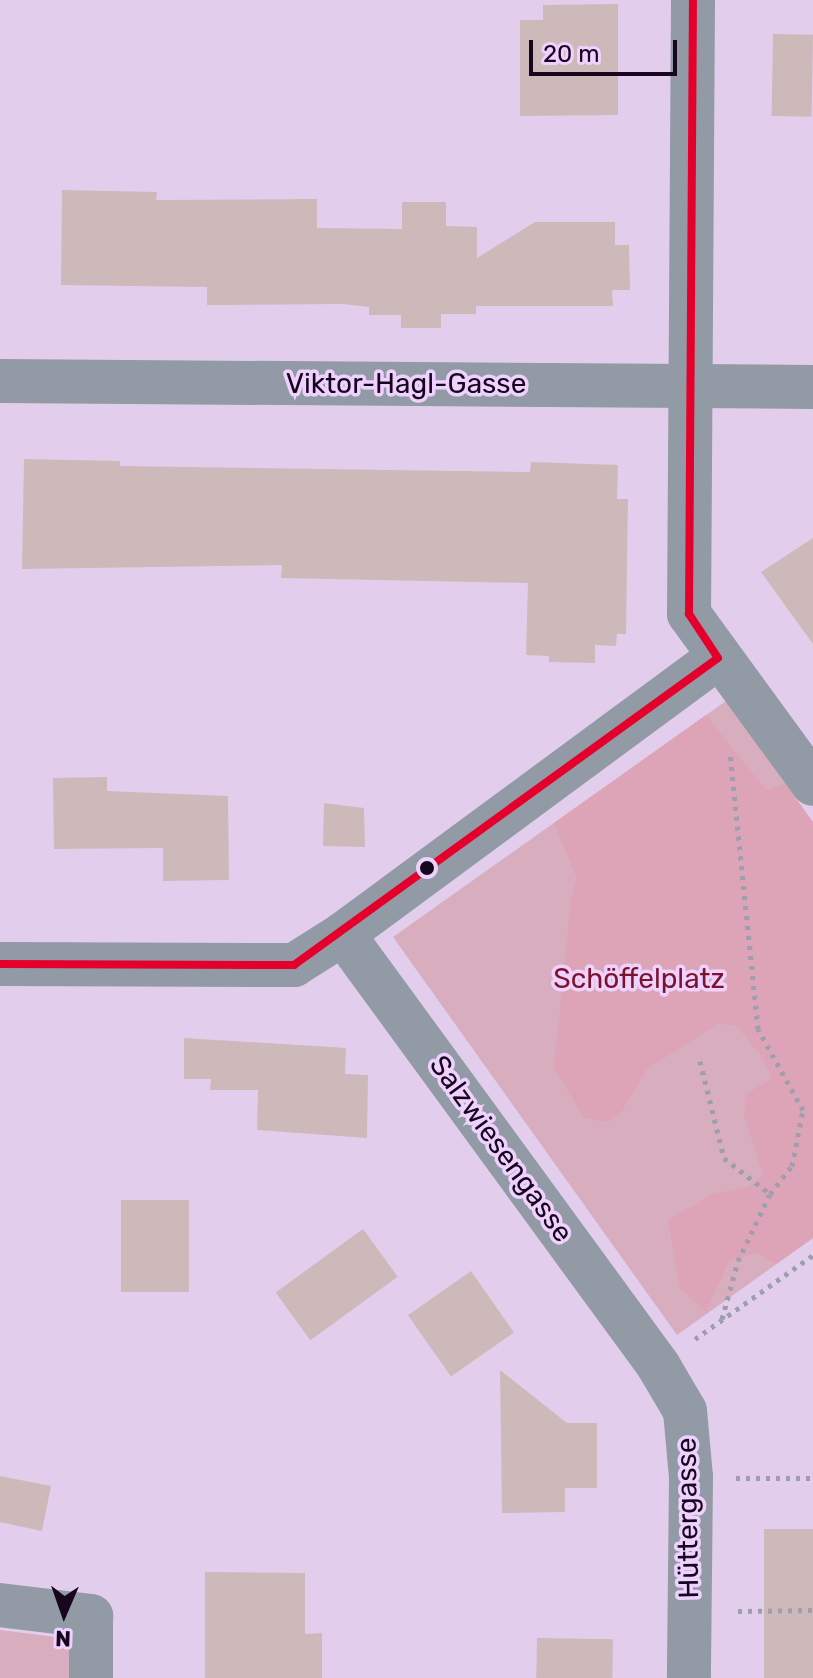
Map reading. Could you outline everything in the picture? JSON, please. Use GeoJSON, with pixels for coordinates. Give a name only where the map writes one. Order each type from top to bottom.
{"type":"FeatureCollection","features":[{"type":"Feature","properties":{"kind":"street"},"geometry":{"type":"LineString","coordinates":[[693,0],[688,387],[689,614],[718,658],[813,784]]}},
{"type":"Feature","properties":{"kind":"street","name":"Viktor-Hagl-Gasse"},"geometry":{"type":"LineString","coordinates":[[0,381],[813,387]]}},
{"type":"Feature","properties":{"kind":"street"},"geometry":{"type":"LineString","coordinates":[[0,964],[294,965],[343,934],[718,658]]}},
{"type":"Feature","properties":{"kind":"street","name":"Salzwiesengasse"},"geometry":{"type":"LineString","coordinates":[[343,934],[658,1365]]}},
{"type":"Feature","properties":{"kind":"street","name":"Hüttergasse"},"geometry":{"type":"LineString","coordinates":[[658,1365],[685,1411],[691,1477],[689,1678]]}},
{"type":"Feature","properties":{"kind":"street"},"geometry":{"type":"LineString","coordinates":[[0,1605],[91,1616],[91,1678]]}},
{"type":"Feature","properties":{"kind":"path"},"geometry":{"type":"LineString","coordinates":[[722,1319],[738,1261],[770,1194],[792,1166],[803,1110],[758,1029],[729,746]]}},
{"type":"Feature","properties":{"kind":"path"},"geometry":{"type":"LineString","coordinates":[[700,1061],[724,1158],[770,1194]]}},
{"type":"Feature","properties":{"kind":"path"},"geometry":{"type":"LineString","coordinates":[[658,1365],[813,1255]]}},
{"type":"Feature","properties":{"kind":"path"},"geometry":{"type":"LineString","coordinates":[[691,1477],[813,1478]]}},
{"type":"Feature","properties":{"kind":"path"},"geometry":{"type":"LineString","coordinates":[[689,1611],[813,1610]]}},
{"type":"Feature","properties":{"kind":"green space","name":"Schöffelplatz"},"geometry":{"type":"Polygon","coordinates":[[[726,701],[813,822],[813,1238],[677,1335],[393,937],[726,701]]]}},
{"type":"Feature","properties":{"kind":"green space"},"geometry":{"type":"Polygon","coordinates":[[[706,715],[766,790],[785,783],[813,823],[813,1238],[776,1264],[757,1253],[729,1261],[706,1312],[680,1289],[668,1220],[712,1194],[748,1187],[763,1175],[744,1115],[746,1094],[773,1078],[761,1056],[736,1025],[718,1024],[647,1069],[622,1111],[608,1122],[584,1118],[554,1068],[571,898],[577,879],[554,823],[706,715]]]}},
{"type":"Feature","properties":{"kind":"green space"},"geometry":{"type":"Polygon","coordinates":[[[0,1630],[64,1638],[74,1651],[74,1678],[0,1678],[0,1630]]]}},
{"type":"Feature","properties":{"kind":"building"},"geometry":{"type":"Polygon","coordinates":[[[618,4],[618,115],[520,116],[520,20],[543,20],[543,5],[618,4]]]}},
{"type":"Feature","properties":{"kind":"building"},"geometry":{"type":"Polygon","coordinates":[[[773,34],[813,35],[812,117],[772,116],[773,34]]]}},
{"type":"Feature","properties":{"kind":"building"},"geometry":{"type":"Polygon","coordinates":[[[62,190],[157,192],[156,200],[317,199],[317,228],[402,229],[402,202],[446,202],[446,226],[477,227],[477,258],[535,222],[615,222],[615,245],[629,245],[630,290],[612,290],[613,306],[476,306],[476,314],[441,314],[441,328],[401,328],[401,315],[369,315],[369,307],[343,304],[207,305],[207,287],[61,285],[62,190]]]}},
{"type":"Feature","properties":{"kind":"building"},"geometry":{"type":"Polygon","coordinates":[[[24,459],[120,461],[120,466],[530,472],[531,462],[618,465],[617,499],[628,499],[626,634],[617,634],[616,646],[595,645],[595,663],[549,662],[549,656],[526,655],[528,583],[281,578],[282,565],[22,569],[24,459]]]}},
{"type":"Feature","properties":{"kind":"building"},"geometry":{"type":"Polygon","coordinates":[[[813,538],[813,644],[761,572],[813,538]]]}},
{"type":"Feature","properties":{"kind":"building"},"geometry":{"type":"Polygon","coordinates":[[[107,777],[107,791],[228,796],[229,880],[163,881],[163,848],[54,849],[53,778],[107,777]]]}},
{"type":"Feature","properties":{"kind":"building"},"geometry":{"type":"Polygon","coordinates":[[[324,803],[364,808],[365,847],[323,846],[324,803]]]}},
{"type":"Feature","properties":{"kind":"building"},"geometry":{"type":"Polygon","coordinates":[[[184,1038],[346,1048],[345,1074],[368,1075],[367,1138],[257,1130],[258,1090],[210,1090],[211,1079],[184,1079],[184,1038]]]}},
{"type":"Feature","properties":{"kind":"building"},"geometry":{"type":"Polygon","coordinates":[[[121,1200],[189,1200],[189,1292],[121,1292],[121,1200]]]}},
{"type":"Feature","properties":{"kind":"building"},"geometry":{"type":"Polygon","coordinates":[[[363,1229],[398,1277],[310,1340],[276,1292],[363,1229]]]}},
{"type":"Feature","properties":{"kind":"building"},"geometry":{"type":"Polygon","coordinates":[[[471,1271],[514,1332],[451,1377],[408,1315],[471,1271]]]}},
{"type":"Feature","properties":{"kind":"building"},"geometry":{"type":"Polygon","coordinates":[[[500,1370],[567,1423],[597,1423],[597,1488],[565,1488],[565,1512],[502,1513],[500,1370]]]}},
{"type":"Feature","properties":{"kind":"building"},"geometry":{"type":"Polygon","coordinates":[[[0,1476],[51,1486],[42,1531],[0,1522],[0,1476]]]}},
{"type":"Feature","properties":{"kind":"building"},"geometry":{"type":"Polygon","coordinates":[[[764,1529],[813,1529],[813,1678],[764,1678],[764,1529]]]}},
{"type":"Feature","properties":{"kind":"building"},"geometry":{"type":"Polygon","coordinates":[[[205,1572],[305,1573],[305,1634],[322,1633],[322,1678],[205,1678],[205,1572]]]}},
{"type":"Feature","properties":{"kind":"building"},"geometry":{"type":"Polygon","coordinates":[[[537,1638],[613,1639],[612,1678],[536,1678],[537,1638]]]}},
{"type":"Feature","properties":{"kind":"transit line"},"geometry":{"type":"LineString","coordinates":[[0,964],[294,965],[718,658],[689,614],[693,0]]}}]}
